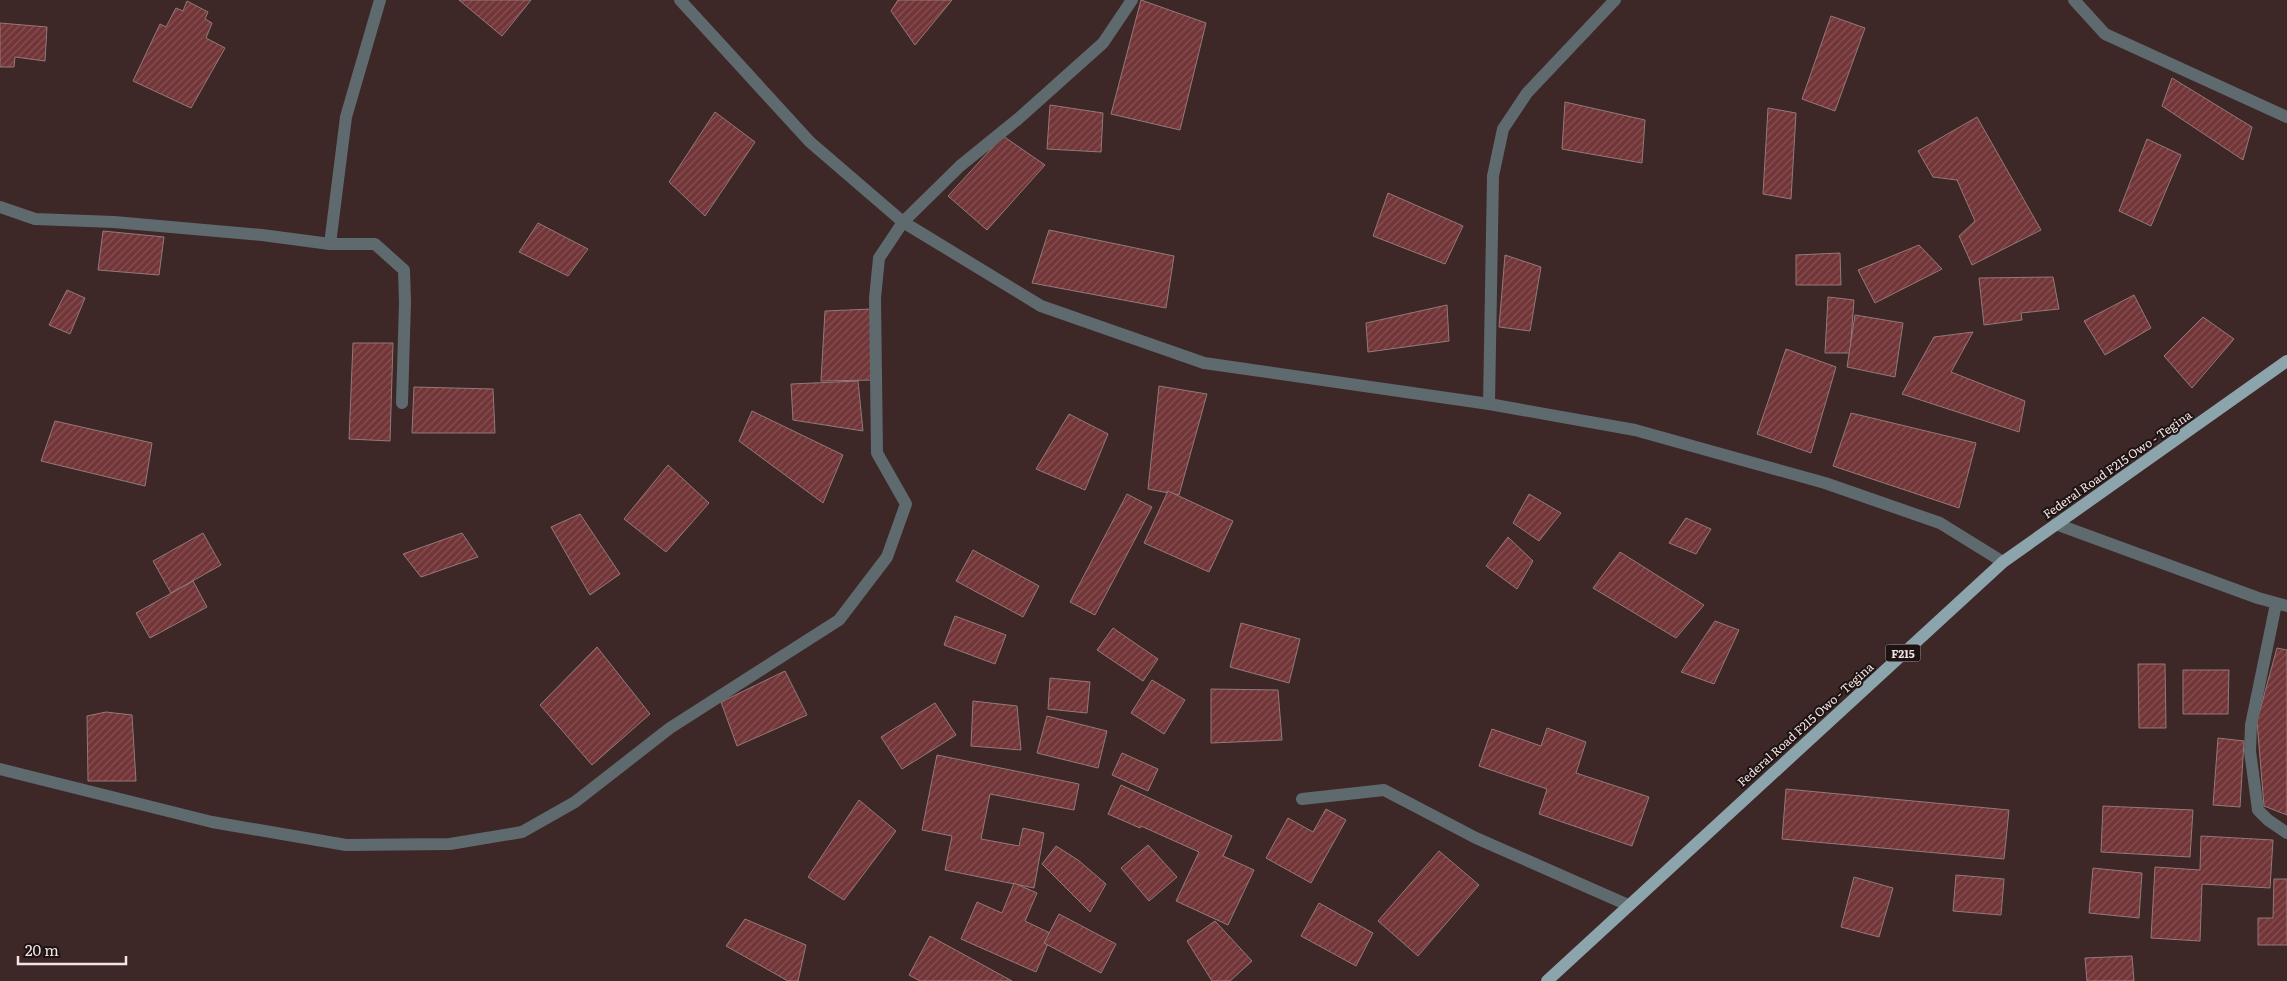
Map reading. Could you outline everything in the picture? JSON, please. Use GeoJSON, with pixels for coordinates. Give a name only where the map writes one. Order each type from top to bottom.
{"type":"FeatureCollection","features":[{"type":"Feature","properties":{"kind":"main road","name":"Federal Road F215 Owo - Tegina"},"geometry":{"type":"LineString","coordinates":[[1547,981],[2002,562],[2287,361]]}},
{"type":"Feature","properties":{"kind":"street"},"geometry":{"type":"LineString","coordinates":[[330,244],[346,117],[380,0]]}},
{"type":"Feature","properties":{"kind":"street"},"geometry":{"type":"LineString","coordinates":[[680,0],[810,142],[903,222],[1042,306],[1204,363],[1489,404],[1635,430],[1826,483],[1940,523],[2002,562]]}},
{"type":"Feature","properties":{"kind":"street"},"geometry":{"type":"LineString","coordinates":[[0,769],[212,822],[346,845],[450,844],[522,832],[575,802],[670,728],[839,620],[886,557],[906,504],[877,453],[874,298],[879,258],[903,222],[960,166],[1018,119],[1103,43],[1132,0]]}},
{"type":"Feature","properties":{"kind":"street"},"geometry":{"type":"LineString","coordinates":[[1489,404],[1493,176],[1503,129],[1527,93],[1615,0]]}},
{"type":"Feature","properties":{"kind":"street"},"geometry":{"type":"LineString","coordinates":[[2074,0],[2105,34],[2287,117]]}},
{"type":"Feature","properties":{"kind":"street"},"geometry":{"type":"LineString","coordinates":[[0,207],[35,219],[114,222],[212,230],[330,244],[376,244],[404,270],[402,403]]}},
{"type":"Feature","properties":{"kind":"street"},"geometry":{"type":"LineString","coordinates":[[2056,524],[2281,605],[2251,725],[2250,751],[2258,810],[2268,820],[2287,833]]}},
{"type":"Feature","properties":{"kind":"street"},"geometry":{"type":"LineString","coordinates":[[1302,799],[1384,790],[1476,838],[1628,905]]}},
{"type":"Feature","properties":{"kind":"building"},"geometry":{"type":"Polygon","coordinates":[[[459,0],[531,0],[502,36],[459,0]]]}},
{"type":"Feature","properties":{"kind":"building"},"geometry":{"type":"Polygon","coordinates":[[[898,0],[952,0],[915,45],[891,11],[898,0]]]}},
{"type":"Feature","properties":{"kind":"building"},"geometry":{"type":"Polygon","coordinates":[[[1141,0],[1206,23],[1180,130],[1111,114],[1141,0]]]}},
{"type":"Feature","properties":{"kind":"building"},"geometry":{"type":"Polygon","coordinates":[[[187,1],[208,12],[205,19],[212,23],[206,38],[225,48],[191,108],[133,81],[160,24],[166,27],[176,8],[183,11],[187,1]]]}},
{"type":"Feature","properties":{"kind":"building"},"geometry":{"type":"Polygon","coordinates":[[[1831,16],[1865,28],[1835,111],[1802,99],[1831,16]]]}},
{"type":"Feature","properties":{"kind":"building"},"geometry":{"type":"Polygon","coordinates":[[[0,23],[47,27],[45,61],[15,57],[14,67],[0,67],[0,23]]]}},
{"type":"Feature","properties":{"kind":"building"},"geometry":{"type":"Polygon","coordinates":[[[2172,78],[2252,127],[2243,160],[2162,106],[2172,78]]]}},
{"type":"Feature","properties":{"kind":"building"},"geometry":{"type":"Polygon","coordinates":[[[1565,102],[1645,120],[1642,163],[1562,149],[1565,102]]]}},
{"type":"Feature","properties":{"kind":"building"},"geometry":{"type":"Polygon","coordinates":[[[1050,105],[1103,113],[1101,152],[1047,149],[1050,105]]]}},
{"type":"Feature","properties":{"kind":"building"},"geometry":{"type":"Polygon","coordinates":[[[1768,108],[1796,113],[1791,199],[1763,194],[1768,108]]]}},
{"type":"Feature","properties":{"kind":"building"},"geometry":{"type":"Polygon","coordinates":[[[715,112],[755,142],[705,216],[669,182],[715,112]]]}},
{"type":"Feature","properties":{"kind":"building"},"geometry":{"type":"Polygon","coordinates":[[[1977,117],[2041,230],[1972,265],[1959,236],[1975,221],[1957,180],[1933,177],[1918,151],[1977,117]]]}},
{"type":"Feature","properties":{"kind":"building"},"geometry":{"type":"Polygon","coordinates":[[[1003,136],[1045,165],[987,230],[948,196],[1003,136]]]}},
{"type":"Feature","properties":{"kind":"building"},"geometry":{"type":"Polygon","coordinates":[[[2147,139],[2181,155],[2151,226],[2119,211],[2147,139]]]}},
{"type":"Feature","properties":{"kind":"building"},"geometry":{"type":"Polygon","coordinates":[[[1388,193],[1463,226],[1445,264],[1373,236],[1388,193]]]}},
{"type":"Feature","properties":{"kind":"building"},"geometry":{"type":"Polygon","coordinates":[[[538,223],[588,249],[568,276],[519,252],[538,223]]]}},
{"type":"Feature","properties":{"kind":"building"},"geometry":{"type":"Polygon","coordinates":[[[1049,230],[1174,256],[1166,308],[1032,283],[1049,230]]]}},
{"type":"Feature","properties":{"kind":"building"},"geometry":{"type":"Polygon","coordinates":[[[103,231],[164,237],[159,275],[98,270],[103,231]]]}},
{"type":"Feature","properties":{"kind":"building"},"geometry":{"type":"Polygon","coordinates":[[[1919,245],[1942,269],[1875,303],[1858,270],[1919,245]]]}},
{"type":"Feature","properties":{"kind":"building"},"geometry":{"type":"Polygon","coordinates":[[[1840,253],[1841,285],[1796,285],[1796,255],[1840,253]]]}},
{"type":"Feature","properties":{"kind":"building"},"geometry":{"type":"Polygon","coordinates":[[[1505,255],[1541,267],[1530,331],[1499,327],[1505,255]]]}},
{"type":"Feature","properties":{"kind":"building"},"geometry":{"type":"Polygon","coordinates":[[[2053,277],[2059,309],[2021,313],[2022,320],[1984,325],[1979,278],[2053,277]]]}},
{"type":"Feature","properties":{"kind":"building"},"geometry":{"type":"Polygon","coordinates":[[[67,290],[85,298],[70,334],[49,325],[67,290]]]}},
{"type":"Feature","properties":{"kind":"building"},"geometry":{"type":"Polygon","coordinates":[[[2134,295],[2151,328],[2105,355],[2084,321],[2134,295]]]}},
{"type":"Feature","properties":{"kind":"building"},"geometry":{"type":"Polygon","coordinates":[[[1828,297],[1854,300],[1850,353],[1825,353],[1828,297]]]}},
{"type":"Feature","properties":{"kind":"building"},"geometry":{"type":"Polygon","coordinates":[[[1447,305],[1449,341],[1368,352],[1366,323],[1447,305]]]}},
{"type":"Feature","properties":{"kind":"building"},"geometry":{"type":"Polygon","coordinates":[[[872,309],[874,380],[821,381],[825,311],[872,309]]]}},
{"type":"Feature","properties":{"kind":"building"},"geometry":{"type":"Polygon","coordinates":[[[1855,315],[1903,323],[1895,377],[1847,367],[1855,315]]]}},
{"type":"Feature","properties":{"kind":"building"},"geometry":{"type":"Polygon","coordinates":[[[2203,317],[2234,339],[2192,388],[2164,356],[2203,317]]]}},
{"type":"Feature","properties":{"kind":"building"},"geometry":{"type":"Polygon","coordinates":[[[1973,332],[1951,372],[2025,401],[2019,432],[1902,394],[1934,337],[1973,332]]]}},
{"type":"Feature","properties":{"kind":"building"},"geometry":{"type":"Polygon","coordinates":[[[353,343],[393,343],[390,441],[349,439],[353,343]]]}},
{"type":"Feature","properties":{"kind":"building"},"geometry":{"type":"Polygon","coordinates":[[[1786,349],[1836,367],[1811,453],[1757,434],[1786,349]]]}},
{"type":"Feature","properties":{"kind":"building"},"geometry":{"type":"Polygon","coordinates":[[[858,381],[863,431],[793,420],[791,384],[858,381]]]}},
{"type":"Feature","properties":{"kind":"building"},"geometry":{"type":"Polygon","coordinates":[[[1159,386],[1207,394],[1179,495],[1148,489],[1159,386]]]}},
{"type":"Feature","properties":{"kind":"building"},"geometry":{"type":"Polygon","coordinates":[[[414,387],[493,389],[495,433],[412,433],[414,387]]]}},
{"type":"Feature","properties":{"kind":"building"},"geometry":{"type":"Polygon","coordinates":[[[752,411],[843,455],[823,503],[739,441],[752,411]]]}},
{"type":"Feature","properties":{"kind":"building"},"geometry":{"type":"Polygon","coordinates":[[[1851,413],[1976,443],[1959,508],[1833,466],[1851,413]]]}},
{"type":"Feature","properties":{"kind":"building"},"geometry":{"type":"Polygon","coordinates":[[[1069,414],[1108,434],[1085,490],[1036,469],[1069,414]]]}},
{"type":"Feature","properties":{"kind":"building"},"geometry":{"type":"Polygon","coordinates":[[[55,421],[152,443],[145,486],[41,461],[55,421]]]}},
{"type":"Feature","properties":{"kind":"building"},"geometry":{"type":"Polygon","coordinates":[[[668,465],[709,503],[666,552],[624,519],[668,465]]]}},
{"type":"Feature","properties":{"kind":"building"},"geometry":{"type":"Polygon","coordinates":[[[1168,491],[1233,521],[1209,572],[1144,543],[1168,491]]]}},
{"type":"Feature","properties":{"kind":"building"},"geometry":{"type":"Polygon","coordinates":[[[1127,494],[1152,507],[1095,615],[1070,602],[1127,494]]]}},
{"type":"Feature","properties":{"kind":"building"},"geometry":{"type":"Polygon","coordinates":[[[1529,494],[1561,513],[1539,541],[1513,523],[1529,494]]]}},
{"type":"Feature","properties":{"kind":"building"},"geometry":{"type":"Polygon","coordinates":[[[580,514],[620,574],[590,595],[551,527],[580,514]]]}},
{"type":"Feature","properties":{"kind":"building"},"geometry":{"type":"Polygon","coordinates":[[[1686,518],[1711,529],[1696,554],[1669,543],[1686,518]]]}},
{"type":"Feature","properties":{"kind":"building"},"geometry":{"type":"Polygon","coordinates":[[[203,533],[221,565],[171,593],[153,561],[203,533]]]}},
{"type":"Feature","properties":{"kind":"building"},"geometry":{"type":"Polygon","coordinates":[[[462,533],[478,557],[421,577],[403,554],[462,533]]]}},
{"type":"Feature","properties":{"kind":"building"},"geometry":{"type":"Polygon","coordinates":[[[1508,537],[1533,561],[1517,589],[1486,566],[1508,537]]]}},
{"type":"Feature","properties":{"kind":"building"},"geometry":{"type":"Polygon","coordinates":[[[973,550],[1039,586],[1023,617],[956,581],[973,550]]]}},
{"type":"Feature","properties":{"kind":"building"},"geometry":{"type":"Polygon","coordinates":[[[1620,552],[1704,605],[1676,638],[1593,588],[1620,552]]]}},
{"type":"Feature","properties":{"kind":"building"},"geometry":{"type":"Polygon","coordinates":[[[193,581],[207,607],[150,638],[136,613],[193,581]]]}},
{"type":"Feature","properties":{"kind":"building"},"geometry":{"type":"Polygon","coordinates":[[[955,616],[1006,635],[995,664],[944,645],[955,616]]]}},
{"type":"Feature","properties":{"kind":"building"},"geometry":{"type":"Polygon","coordinates":[[[1715,621],[1739,630],[1714,684],[1681,672],[1715,621]]]}},
{"type":"Feature","properties":{"kind":"building"},"geometry":{"type":"Polygon","coordinates":[[[1241,623],[1300,639],[1289,683],[1230,667],[1241,623]]]}},
{"type":"Feature","properties":{"kind":"building"},"geometry":{"type":"Polygon","coordinates":[[[1113,628],[1158,659],[1143,681],[1097,650],[1113,628]]]}},
{"type":"Feature","properties":{"kind":"building"},"geometry":{"type":"Polygon","coordinates":[[[597,647],[650,714],[592,765],[540,705],[597,647]]]}},
{"type":"Feature","properties":{"kind":"building"},"geometry":{"type":"Polygon","coordinates":[[[2277,648],[2287,650],[2287,815],[2264,806],[2257,721],[2277,648]]]}},
{"type":"Feature","properties":{"kind":"building"},"geometry":{"type":"Polygon","coordinates":[[[2138,664],[2165,664],[2166,728],[2139,728],[2138,664]]]}},
{"type":"Feature","properties":{"kind":"building"},"geometry":{"type":"Polygon","coordinates":[[[2183,670],[2229,670],[2228,714],[2183,714],[2183,670]]]}},
{"type":"Feature","properties":{"kind":"building"},"geometry":{"type":"Polygon","coordinates":[[[785,671],[807,715],[737,746],[721,702],[785,671]]]}},
{"type":"Feature","properties":{"kind":"building"},"geometry":{"type":"Polygon","coordinates":[[[1050,678],[1090,682],[1087,713],[1048,709],[1050,678]]]}},
{"type":"Feature","properties":{"kind":"building"},"geometry":{"type":"Polygon","coordinates":[[[1152,680],[1185,700],[1164,734],[1131,713],[1152,680]]]}},
{"type":"Feature","properties":{"kind":"building"},"geometry":{"type":"Polygon","coordinates":[[[1211,689],[1278,690],[1282,740],[1211,743],[1211,689]]]}},
{"type":"Feature","properties":{"kind":"building"},"geometry":{"type":"Polygon","coordinates":[[[973,701],[1017,706],[1021,750],[971,746],[973,701]]]}},
{"type":"Feature","properties":{"kind":"building"},"geometry":{"type":"Polygon","coordinates":[[[935,703],[956,735],[902,769],[881,737],[935,703]]]}},
{"type":"Feature","properties":{"kind":"building"},"geometry":{"type":"Polygon","coordinates":[[[106,712],[132,715],[136,781],[88,781],[87,716],[106,712]]]}},
{"type":"Feature","properties":{"kind":"building"},"geometry":{"type":"Polygon","coordinates":[[[1047,716],[1107,731],[1098,768],[1037,753],[1047,716]]]}},
{"type":"Feature","properties":{"kind":"building"},"geometry":{"type":"Polygon","coordinates":[[[1547,728],[1586,742],[1576,773],[1649,797],[1632,846],[1539,814],[1547,789],[1479,766],[1492,729],[1541,746],[1547,728]]]}},
{"type":"Feature","properties":{"kind":"building"},"geometry":{"type":"Polygon","coordinates":[[[2218,738],[2244,741],[2240,807],[2213,805],[2218,738]]]}},
{"type":"Feature","properties":{"kind":"building"},"geometry":{"type":"Polygon","coordinates":[[[1122,753],[1158,769],[1148,791],[1112,775],[1122,753]]]}},
{"type":"Feature","properties":{"kind":"building"},"geometry":{"type":"Polygon","coordinates":[[[937,755],[1079,784],[1074,810],[990,794],[981,839],[1019,846],[1023,828],[1044,833],[1034,888],[945,870],[952,836],[922,830],[937,755]]]}},
{"type":"Feature","properties":{"kind":"building"},"geometry":{"type":"Polygon","coordinates":[[[1121,785],[1232,836],[1223,856],[1254,870],[1228,925],[1176,901],[1199,852],[1141,826],[1140,828],[1108,814],[1121,785]]]}},
{"type":"Feature","properties":{"kind":"building"},"geometry":{"type":"Polygon","coordinates":[[[1786,789],[2009,810],[2004,859],[1782,839],[1786,789]]]}},
{"type":"Feature","properties":{"kind":"building"},"geometry":{"type":"Polygon","coordinates":[[[859,800],[896,831],[844,900],[808,877],[859,800]]]}},
{"type":"Feature","properties":{"kind":"building"},"geometry":{"type":"Polygon","coordinates":[[[2103,806],[2193,810],[2190,857],[2101,852],[2103,806]]]}},
{"type":"Feature","properties":{"kind":"building"},"geometry":{"type":"Polygon","coordinates":[[[1326,809],[1346,820],[1311,883],[1266,858],[1288,818],[1313,832],[1326,809]]]}},
{"type":"Feature","properties":{"kind":"building"},"geometry":{"type":"Polygon","coordinates":[[[2201,836],[2273,840],[2270,888],[2202,884],[2200,941],[2151,938],[2155,867],[2200,870],[2201,836]]]}},
{"type":"Feature","properties":{"kind":"building"},"geometry":{"type":"Polygon","coordinates":[[[1148,845],[1177,877],[1149,901],[1121,868],[1148,845]]]}},
{"type":"Feature","properties":{"kind":"building"},"geometry":{"type":"Polygon","coordinates":[[[1056,846],[1078,860],[1106,884],[1090,912],[1042,864],[1056,846]]]}},
{"type":"Feature","properties":{"kind":"building"},"geometry":{"type":"Polygon","coordinates":[[[1439,851],[1479,885],[1418,956],[1378,921],[1439,851]]]}},
{"type":"Feature","properties":{"kind":"building"},"geometry":{"type":"Polygon","coordinates":[[[2093,868],[2142,873],[2139,918],[2089,913],[2093,868]]]}},
{"type":"Feature","properties":{"kind":"building"},"geometry":{"type":"Polygon","coordinates":[[[1956,875],[2004,879],[2001,915],[1953,911],[1956,875]]]}},
{"type":"Feature","properties":{"kind":"building"},"geometry":{"type":"Polygon","coordinates":[[[1854,877],[1893,888],[1879,937],[1841,927],[1854,877]]]}},
{"type":"Feature","properties":{"kind":"building"},"geometry":{"type":"Polygon","coordinates":[[[2274,879],[2287,879],[2287,945],[2258,945],[2258,918],[2273,918],[2274,879]]]}},
{"type":"Feature","properties":{"kind":"building"},"geometry":{"type":"Polygon","coordinates":[[[1014,883],[1037,893],[1025,921],[1052,934],[1036,972],[961,939],[977,902],[1002,913],[1014,883]]]}},
{"type":"Feature","properties":{"kind":"building"},"geometry":{"type":"Polygon","coordinates":[[[1319,903],[1373,933],[1356,966],[1301,936],[1319,903]]]}},
{"type":"Feature","properties":{"kind":"building"},"geometry":{"type":"Polygon","coordinates":[[[1059,914],[1116,944],[1101,973],[1044,943],[1059,914]]]}},
{"type":"Feature","properties":{"kind":"building"},"geometry":{"type":"Polygon","coordinates":[[[745,919],[806,945],[798,981],[788,981],[726,946],[745,919]]]}},
{"type":"Feature","properties":{"kind":"building"},"geometry":{"type":"Polygon","coordinates":[[[1215,921],[1252,961],[1230,981],[1212,981],[1187,941],[1215,921]]]}},
{"type":"Feature","properties":{"kind":"building"},"geometry":{"type":"Polygon","coordinates":[[[930,936],[1012,981],[920,981],[909,975],[930,936]]]}},
{"type":"Feature","properties":{"kind":"building"},"geometry":{"type":"Polygon","coordinates":[[[2132,956],[2134,981],[2087,981],[2085,958],[2132,956]]]}}]}
